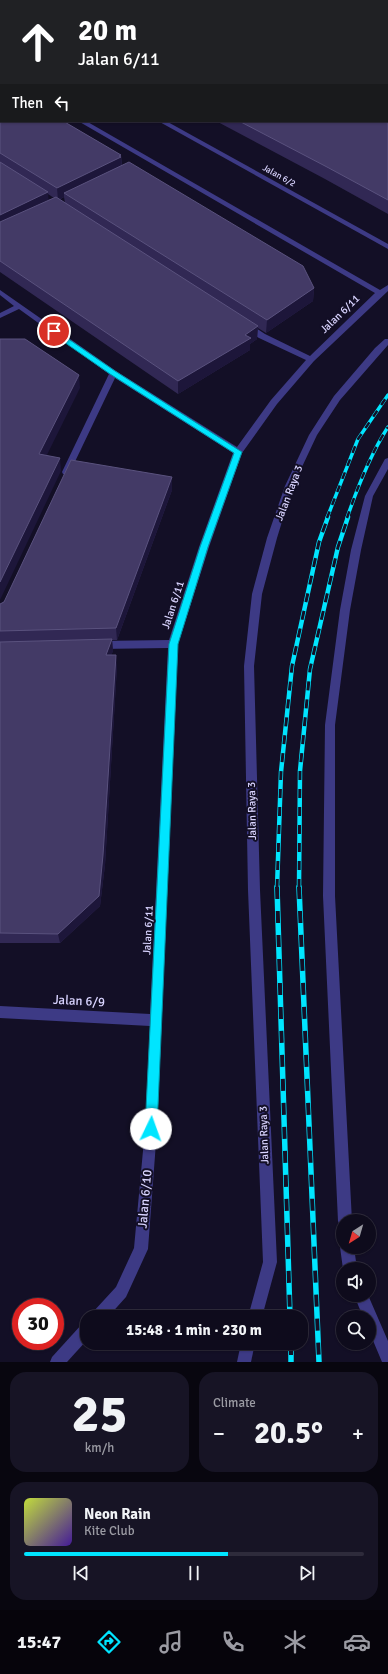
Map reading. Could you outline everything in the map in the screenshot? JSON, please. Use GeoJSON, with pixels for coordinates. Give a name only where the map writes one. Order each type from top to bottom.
{"type":"FeatureCollection","features":[{"type":"Feature","properties":{"kind":"street"},"geometry":{"type":"LineString","coordinates":[[83,122],[384,290]]}},
{"type":"Feature","properties":{"kind":"street","name":"Jalan 6/2"},"geometry":{"type":"LineString","coordinates":[[163,122],[388,247]]}},
{"type":"Feature","properties":{"kind":"street"},"geometry":{"type":"LineString","coordinates":[[142,163],[149,160]]}},
{"type":"Feature","properties":{"kind":"street","name":"Jalan 6/11"},"geometry":{"type":"LineString","coordinates":[[156,1020],[173,644],[204,547],[238,452],[274,402],[311,359],[384,290]]}},
{"type":"Feature","properties":{"kind":"street"},"geometry":{"type":"LineString","coordinates":[[0,292],[18,307],[113,373],[238,452]]}},
{"type":"Feature","properties":{"kind":"street"},"geometry":{"type":"LineString","coordinates":[[0,316],[18,307]]}},
{"type":"Feature","properties":{"kind":"street"},"geometry":{"type":"LineString","coordinates":[[243,324],[262,336],[311,359]]}},
{"type":"Feature","properties":{"kind":"street","name":"Jalan Raya 3"},"geometry":{"type":"LineString","coordinates":[[257,1310],[270,1262],[254,890],[249,666],[257,594],[272,538],[289,486],[313,435],[337,398],[378,350],[388,341]]}},
{"type":"Feature","properties":{"kind":"street"},"geometry":{"type":"LineString","coordinates":[[63,478],[113,373]]}},
{"type":"Feature","properties":{"kind":"street"},"geometry":{"type":"LineString","coordinates":[[345,1214],[329,896],[330,724],[345,610],[356,550],[369,496],[388,461]]}},
{"type":"Feature","properties":{"kind":"street"},"geometry":{"type":"LineString","coordinates":[[87,646],[173,644]]}},
{"type":"Feature","properties":{"kind":"street","name":"Jalan 6/9"},"geometry":{"type":"LineString","coordinates":[[0,1012],[156,1020]]}},
{"type":"Feature","properties":{"kind":"street","name":"Jalan 6/10"},"geometry":{"type":"LineString","coordinates":[[104,1310],[121,1292],[141,1249],[151,1129],[156,1020]]}},
{"type":"Feature","properties":{"kind":"street"},"geometry":{"type":"LineString","coordinates":[[364,1302],[388,1358]]}},
{"type":"Feature","properties":{"kind":"street"},"geometry":{"type":"LineString","coordinates":[[57,1362],[80,1337]]}},
{"type":"Feature","properties":{"kind":"street"},"geometry":{"type":"LineString","coordinates":[[244,1362],[247,1350]]}},
{"type":"Feature","properties":{"kind":"building"},"geometry":{"type":"Polygon","coordinates":[[[0,122],[65,122],[121,155],[119,156],[121,157],[57,188],[0,153],[0,122]]]}},
{"type":"Feature","properties":{"kind":"building"},"geometry":{"type":"Polygon","coordinates":[[[241,122],[388,122],[388,200],[241,122]]]}},
{"type":"Feature","properties":{"kind":"building"},"geometry":{"type":"Polygon","coordinates":[[[0,162],[48,192],[0,215],[0,162]]]}},
{"type":"Feature","properties":{"kind":"building"},"geometry":{"type":"Polygon","coordinates":[[[129,162],[303,266],[314,288],[267,320],[64,193],[129,162]]]}},
{"type":"Feature","properties":{"kind":"building"},"geometry":{"type":"Polygon","coordinates":[[[56,197],[258,326],[245,335],[251,338],[178,381],[0,261],[0,222],[56,197]]]}},
{"type":"Feature","properties":{"kind":"building"},"geometry":{"type":"Polygon","coordinates":[[[0,339],[25,339],[79,375],[39,454],[60,458],[0,582],[0,339]]]}},
{"type":"Feature","properties":{"kind":"building"},"geometry":{"type":"Polygon","coordinates":[[[71,460],[172,477],[116,628],[0,631],[0,604],[4,602],[71,460]]]}},
{"type":"Feature","properties":{"kind":"building"},"geometry":{"type":"Polygon","coordinates":[[[112,639],[106,655],[116,655],[99,896],[58,934],[0,933],[0,642],[112,639]]]}},
{"type":"Feature","properties":{"kind":"railway"},"geometry":{"type":"LineString","coordinates":[[327,518],[358,439],[388,395]]}},
{"type":"Feature","properties":{"kind":"railway"},"geometry":{"type":"LineString","coordinates":[[347,518],[365,471],[388,427]]}},
{"type":"Feature","properties":{"kind":"railway"},"geometry":{"type":"LineString","coordinates":[[277,888],[281,772],[292,666],[319,542],[328,517]]}},
{"type":"Feature","properties":{"kind":"railway"},"geometry":{"type":"LineString","coordinates":[[299,887],[300,771],[310,669],[338,547],[348,517]]}},
{"type":"Feature","properties":{"kind":"railway"},"geometry":{"type":"LineString","coordinates":[[299,887],[319,1362]]}},
{"type":"Feature","properties":{"kind":"railway"},"geometry":{"type":"LineString","coordinates":[[277,888],[290,1310]]}},
{"type":"Feature","properties":{"kind":"railway"},"geometry":{"type":"LineString","coordinates":[[291,1350],[291,1362]]}},
{"type":"Feature","properties":{"kind":"route"},"geometry":{"type":"LineString","coordinates":[[54,331],[113,373],[238,452],[204,547],[173,644],[151,1129]]}}]}
